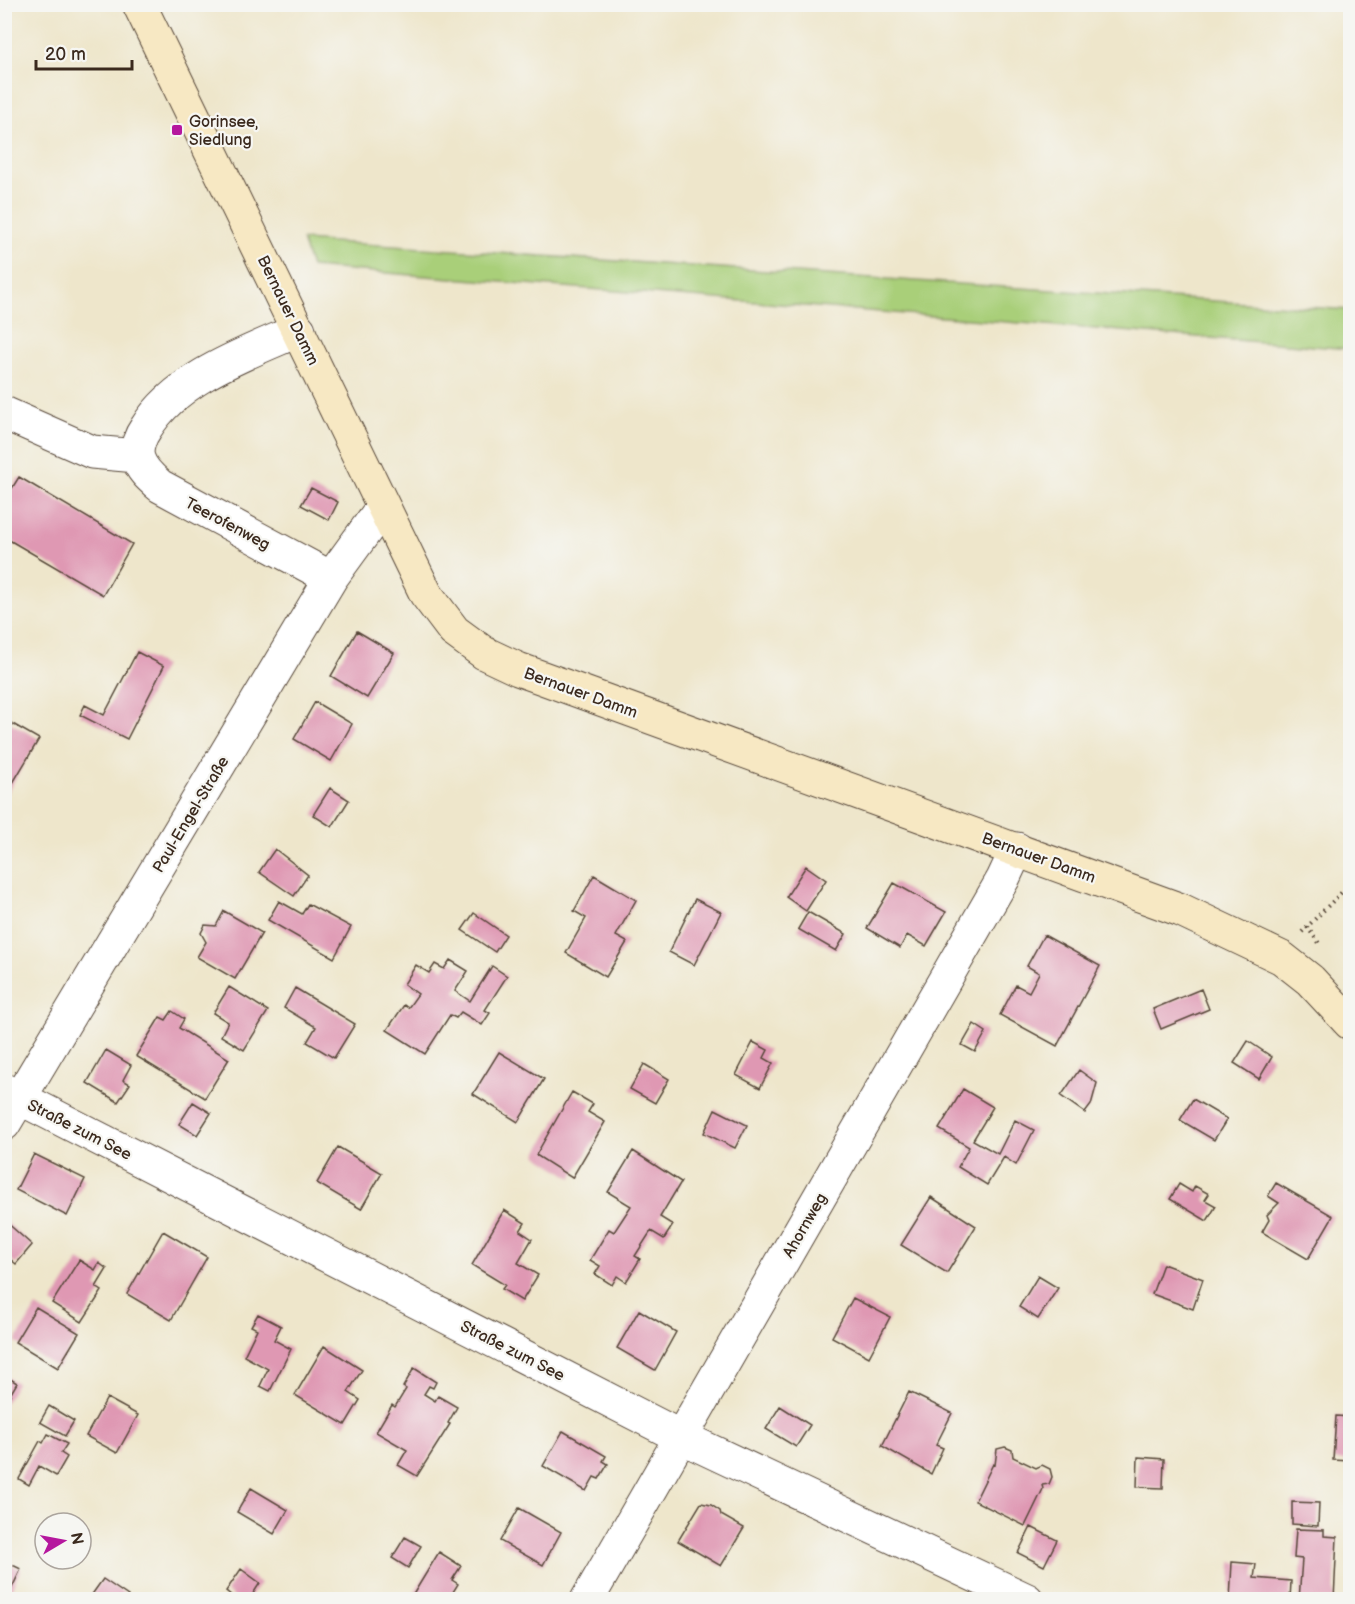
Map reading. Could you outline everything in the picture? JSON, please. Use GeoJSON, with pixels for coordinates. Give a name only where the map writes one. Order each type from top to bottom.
{"type":"FeatureCollection","features":[{"type":"Feature","properties":{"kind":"main road","name":"Bernauer Damm"},"geometry":{"type":"LineString","coordinates":[[139,4],[299,330],[382,508],[426,594],[454,631],[484,653],[518,669],[728,747],[1150,897],[1282,958],[1310,980],[1350,1023]]}},
{"type":"Feature","properties":{"kind":"street"},"geometry":{"type":"LineString","coordinates":[[4,413],[92,452],[137,456],[140,437],[157,409],[189,385],[299,330]]}},
{"type":"Feature","properties":{"kind":"street","name":"Teerofenweg"},"geometry":{"type":"LineString","coordinates":[[137,456],[145,473],[160,486],[331,578]]}},
{"type":"Feature","properties":{"kind":"street","name":"Paul-Engel-Straße"},"geometry":{"type":"LineString","coordinates":[[10,1104],[331,578],[382,508]]}},
{"type":"Feature","properties":{"kind":"street","name":"Ahornweg"},"geometry":{"type":"LineString","coordinates":[[587,1599],[888,1082],[1003,879],[1017,849]]}},
{"type":"Feature","properties":{"kind":"street","name":"Straße zum See"},"geometry":{"type":"LineString","coordinates":[[10,1104],[681,1437],[1027,1599]]}},
{"type":"Feature","properties":{"kind":"path"},"geometry":{"type":"LineString","coordinates":[[1307,927],[1350,884]]}},
{"type":"Feature","properties":{"kind":"green space"},"geometry":{"type":"Polygon","coordinates":[[[302,240],[1350,310],[1350,349],[311,267],[302,240]]]}},
{"type":"Feature","properties":{"kind":"building"},"geometry":{"type":"Polygon","coordinates":[[[19,477],[132,544],[103,595],[4,537],[4,501],[19,477]]]}},
{"type":"Feature","properties":{"kind":"building"},"geometry":{"type":"Polygon","coordinates":[[[311,488],[338,502],[329,520],[301,505],[311,488]]]}},
{"type":"Feature","properties":{"kind":"building"},"geometry":{"type":"Polygon","coordinates":[[[357,631],[394,653],[367,698],[331,676],[357,631]]]}},
{"type":"Feature","properties":{"kind":"building"},"geometry":{"type":"Polygon","coordinates":[[[137,652],[164,666],[127,739],[80,715],[85,705],[104,715],[137,652]]]}},
{"type":"Feature","properties":{"kind":"building"},"geometry":{"type":"Polygon","coordinates":[[[315,702],[352,724],[331,761],[294,739],[315,702]]]}},
{"type":"Feature","properties":{"kind":"building"},"geometry":{"type":"Polygon","coordinates":[[[4,719],[39,739],[4,798],[4,719]]]}},
{"type":"Feature","properties":{"kind":"building"},"geometry":{"type":"Polygon","coordinates":[[[330,788],[349,800],[332,827],[313,815],[330,788]]]}},
{"type":"Feature","properties":{"kind":"building"},"geometry":{"type":"Polygon","coordinates":[[[275,849],[308,875],[294,896],[259,872],[275,849]]]}},
{"type":"Feature","properties":{"kind":"building"},"geometry":{"type":"Polygon","coordinates":[[[806,866],[826,880],[806,911],[786,897],[806,866]]]}},
{"type":"Feature","properties":{"kind":"building"},"geometry":{"type":"Polygon","coordinates":[[[594,875],[636,900],[616,936],[627,942],[606,977],[566,953],[586,918],[574,911],[594,875]]]}},
{"type":"Feature","properties":{"kind":"building"},"geometry":{"type":"Polygon","coordinates":[[[894,883],[946,912],[926,946],[907,935],[900,948],[867,928],[894,883]]]}},
{"type":"Feature","properties":{"kind":"building"},"geometry":{"type":"Polygon","coordinates":[[[695,899],[721,912],[694,965],[669,952],[695,899]]]}},
{"type":"Feature","properties":{"kind":"building"},"geometry":{"type":"Polygon","coordinates":[[[279,901],[302,914],[308,904],[351,927],[334,958],[268,920],[279,901]]]}},
{"type":"Feature","properties":{"kind":"building"},"geometry":{"type":"Polygon","coordinates":[[[224,911],[262,933],[235,979],[197,957],[206,942],[201,933],[205,925],[216,926],[224,911]]]}},
{"type":"Feature","properties":{"kind":"building"},"geometry":{"type":"Polygon","coordinates":[[[808,912],[846,934],[836,951],[798,929],[808,912]]]}},
{"type":"Feature","properties":{"kind":"building"},"geometry":{"type":"Polygon","coordinates":[[[474,913],[506,935],[495,952],[462,930],[474,913]]]}},
{"type":"Feature","properties":{"kind":"building"},"geometry":{"type":"Polygon","coordinates":[[[1044,935],[1100,966],[1057,1046],[1000,1015],[1016,985],[1029,992],[1039,973],[1027,966],[1044,935]]]}},
{"type":"Feature","properties":{"kind":"building"},"geometry":{"type":"Polygon","coordinates":[[[450,960],[468,971],[455,991],[470,1001],[492,966],[507,976],[485,1010],[490,1013],[482,1025],[461,1012],[456,1018],[450,1015],[425,1054],[387,1030],[404,1005],[408,1008],[418,994],[404,984],[416,965],[429,973],[435,964],[444,969],[450,960]]]}},
{"type":"Feature","properties":{"kind":"building"},"geometry":{"type":"Polygon","coordinates":[[[229,987],[268,1011],[244,1050],[221,1036],[228,1022],[213,1013],[229,987]]]}},
{"type":"Feature","properties":{"kind":"building"},"geometry":{"type":"Polygon","coordinates":[[[295,988],[355,1024],[334,1058],[307,1042],[316,1027],[284,1008],[295,988]]]}},
{"type":"Feature","properties":{"kind":"building"},"geometry":{"type":"Polygon","coordinates":[[[1201,989],[1209,1009],[1161,1029],[1153,1009],[1201,989]]]}},
{"type":"Feature","properties":{"kind":"building"},"geometry":{"type":"Polygon","coordinates":[[[172,1011],[184,1019],[179,1028],[229,1059],[205,1098],[136,1056],[160,1017],[166,1020],[172,1011]]]}},
{"type":"Feature","properties":{"kind":"building"},"geometry":{"type":"Polygon","coordinates":[[[974,1024],[986,1032],[975,1052],[962,1045],[974,1024]]]}},
{"type":"Feature","properties":{"kind":"building"},"geometry":{"type":"Polygon","coordinates":[[[1248,1041],[1272,1057],[1259,1079],[1234,1063],[1248,1041]]]}},
{"type":"Feature","properties":{"kind":"building"},"geometry":{"type":"Polygon","coordinates":[[[753,1042],[768,1050],[764,1058],[773,1063],[760,1088],[736,1075],[753,1042]]]}},
{"type":"Feature","properties":{"kind":"building"},"geometry":{"type":"Polygon","coordinates":[[[106,1050],[131,1065],[123,1080],[130,1084],[118,1102],[87,1083],[106,1050]]]}},
{"type":"Feature","properties":{"kind":"building"},"geometry":{"type":"Polygon","coordinates":[[[499,1052],[544,1079],[518,1122],[473,1094],[499,1052]]]}},
{"type":"Feature","properties":{"kind":"building"},"geometry":{"type":"Polygon","coordinates":[[[644,1064],[669,1079],[655,1103],[630,1089],[644,1064]]]}},
{"type":"Feature","properties":{"kind":"building"},"geometry":{"type":"Polygon","coordinates":[[[1079,1070],[1097,1083],[1091,1105],[1085,1113],[1061,1096],[1079,1070]]]}},
{"type":"Feature","properties":{"kind":"building"},"geometry":{"type":"Polygon","coordinates":[[[963,1089],[993,1107],[973,1140],[998,1154],[1015,1120],[1034,1130],[1016,1165],[1004,1157],[987,1185],[958,1167],[969,1147],[939,1129],[963,1089]]]}},
{"type":"Feature","properties":{"kind":"building"},"geometry":{"type":"Polygon","coordinates":[[[572,1092],[593,1104],[588,1112],[605,1122],[572,1178],[536,1155],[572,1092]]]}},
{"type":"Feature","properties":{"kind":"building"},"geometry":{"type":"Polygon","coordinates":[[[1193,1099],[1227,1119],[1214,1140],[1180,1120],[1193,1099]]]}},
{"type":"Feature","properties":{"kind":"building"},"geometry":{"type":"Polygon","coordinates":[[[193,1102],[211,1113],[197,1135],[179,1124],[193,1102]]]}},
{"type":"Feature","properties":{"kind":"building"},"geometry":{"type":"Polygon","coordinates":[[[715,1109],[747,1125],[735,1148],[704,1133],[715,1109]]]}},
{"type":"Feature","properties":{"kind":"building"},"geometry":{"type":"Polygon","coordinates":[[[338,1147],[382,1173],[361,1209],[317,1183],[338,1147]]]}},
{"type":"Feature","properties":{"kind":"building"},"geometry":{"type":"Polygon","coordinates":[[[633,1151],[681,1182],[660,1217],[673,1225],[664,1239],[651,1231],[635,1256],[640,1259],[626,1282],[617,1276],[612,1285],[595,1274],[600,1266],[590,1260],[609,1229],[614,1232],[631,1206],[608,1192],[633,1151]]]}},
{"type":"Feature","properties":{"kind":"building"},"geometry":{"type":"Polygon","coordinates":[[[34,1154],[85,1179],[67,1216],[16,1190],[34,1154]]]}},
{"type":"Feature","properties":{"kind":"building"},"geometry":{"type":"Polygon","coordinates":[[[1276,1183],[1333,1216],[1308,1259],[1262,1232],[1269,1220],[1267,1215],[1279,1203],[1268,1196],[1276,1183]]]}},
{"type":"Feature","properties":{"kind":"building"},"geometry":{"type":"Polygon","coordinates":[[[1179,1184],[1192,1192],[1195,1186],[1209,1194],[1205,1200],[1216,1206],[1207,1221],[1170,1199],[1179,1184]]]}},
{"type":"Feature","properties":{"kind":"building"},"geometry":{"type":"Polygon","coordinates":[[[931,1197],[976,1226],[947,1273],[901,1245],[931,1197]]]}},
{"type":"Feature","properties":{"kind":"building"},"geometry":{"type":"Polygon","coordinates":[[[504,1210],[525,1223],[520,1231],[532,1239],[518,1263],[538,1275],[522,1301],[502,1289],[505,1285],[472,1265],[504,1210]]]}},
{"type":"Feature","properties":{"kind":"building"},"geometry":{"type":"Polygon","coordinates":[[[4,1220],[32,1245],[16,1264],[4,1254],[4,1220]]]}},
{"type":"Feature","properties":{"kind":"building"},"geometry":{"type":"Polygon","coordinates":[[[163,1231],[207,1257],[171,1320],[127,1294],[163,1231]]]}},
{"type":"Feature","properties":{"kind":"building"},"geometry":{"type":"Polygon","coordinates":[[[79,1260],[95,1270],[99,1263],[107,1269],[96,1287],[102,1291],[82,1322],[52,1303],[79,1260]]]}},
{"type":"Feature","properties":{"kind":"building"},"geometry":{"type":"Polygon","coordinates":[[[1163,1264],[1203,1279],[1193,1309],[1152,1294],[1163,1264]]]}},
{"type":"Feature","properties":{"kind":"building"},"geometry":{"type":"Polygon","coordinates":[[[1038,1276],[1058,1288],[1038,1319],[1019,1307],[1038,1276]]]}},
{"type":"Feature","properties":{"kind":"building"},"geometry":{"type":"Polygon","coordinates":[[[853,1298],[890,1317],[869,1357],[832,1337],[853,1298]]]}},
{"type":"Feature","properties":{"kind":"building"},"geometry":{"type":"Polygon","coordinates":[[[36,1307],[79,1333],[58,1368],[15,1342],[36,1307]]]}},
{"type":"Feature","properties":{"kind":"building"},"geometry":{"type":"Polygon","coordinates":[[[639,1310],[676,1332],[655,1370],[617,1348],[639,1310]]]}},
{"type":"Feature","properties":{"kind":"building"},"geometry":{"type":"Polygon","coordinates":[[[258,1314],[281,1326],[274,1340],[291,1349],[270,1391],[260,1386],[268,1369],[244,1356],[257,1329],[251,1326],[258,1314]]]}},
{"type":"Feature","properties":{"kind":"building"},"geometry":{"type":"Polygon","coordinates":[[[324,1346],[362,1370],[348,1392],[360,1400],[345,1425],[295,1395],[324,1346]]]}},
{"type":"Feature","properties":{"kind":"building"},"geometry":{"type":"Polygon","coordinates":[[[414,1368],[436,1382],[433,1388],[429,1386],[424,1394],[435,1401],[438,1396],[457,1407],[448,1423],[450,1424],[417,1476],[398,1465],[407,1450],[376,1432],[392,1405],[395,1407],[406,1389],[403,1387],[414,1368]]]}},
{"type":"Feature","properties":{"kind":"building"},"geometry":{"type":"Polygon","coordinates":[[[4,1375],[17,1383],[4,1405],[4,1375]]]}},
{"type":"Feature","properties":{"kind":"building"},"geometry":{"type":"Polygon","coordinates":[[[909,1392],[952,1413],[936,1445],[943,1448],[931,1474],[882,1446],[909,1392]]]}},
{"type":"Feature","properties":{"kind":"building"},"geometry":{"type":"Polygon","coordinates":[[[107,1398],[138,1415],[117,1453],[86,1436],[107,1398]]]}},
{"type":"Feature","properties":{"kind":"building"},"geometry":{"type":"Polygon","coordinates":[[[49,1406],[74,1421],[65,1436],[40,1422],[49,1406]]]}},
{"type":"Feature","properties":{"kind":"building"},"geometry":{"type":"Polygon","coordinates":[[[780,1406],[810,1425],[796,1447],[766,1429],[780,1406]]]}},
{"type":"Feature","properties":{"kind":"building"},"geometry":{"type":"Polygon","coordinates":[[[1336,1416],[1350,1417],[1350,1461],[1333,1460],[1336,1416]]]}},
{"type":"Feature","properties":{"kind":"building"},"geometry":{"type":"Polygon","coordinates":[[[563,1431],[606,1456],[603,1461],[608,1464],[599,1479],[594,1477],[586,1491],[543,1466],[563,1431]]]}},
{"type":"Feature","properties":{"kind":"building"},"geometry":{"type":"Polygon","coordinates":[[[48,1434],[67,1444],[61,1453],[67,1457],[56,1476],[39,1466],[29,1485],[19,1479],[40,1441],[43,1443],[48,1434]]]}},
{"type":"Feature","properties":{"kind":"building"},"geometry":{"type":"Polygon","coordinates":[[[1005,1447],[1012,1450],[1013,1457],[1036,1468],[1042,1465],[1050,1469],[1052,1477],[1049,1484],[1042,1485],[1043,1489],[1025,1526],[975,1501],[993,1464],[995,1465],[997,1449],[1005,1447]]]}},
{"type":"Feature","properties":{"kind":"building"},"geometry":{"type":"Polygon","coordinates":[[[1138,1457],[1164,1459],[1163,1488],[1137,1487],[1138,1457]]]}},
{"type":"Feature","properties":{"kind":"building"},"geometry":{"type":"Polygon","coordinates":[[[251,1488],[288,1510],[274,1534],[237,1512],[251,1488]]]}},
{"type":"Feature","properties":{"kind":"building"},"geometry":{"type":"Polygon","coordinates":[[[1292,1502],[1319,1503],[1318,1526],[1292,1524],[1292,1502]]]}},
{"type":"Feature","properties":{"kind":"building"},"geometry":{"type":"Polygon","coordinates":[[[701,1503],[711,1505],[720,1511],[721,1515],[744,1528],[721,1566],[678,1541],[701,1503]]]}},
{"type":"Feature","properties":{"kind":"building"},"geometry":{"type":"Polygon","coordinates":[[[519,1508],[561,1532],[543,1565],[500,1541],[519,1508]]]}},
{"type":"Feature","properties":{"kind":"building"},"geometry":{"type":"Polygon","coordinates":[[[1031,1527],[1057,1540],[1044,1566],[1018,1553],[1031,1527]]]}},
{"type":"Feature","properties":{"kind":"building"},"geometry":{"type":"Polygon","coordinates":[[[1296,1529],[1324,1530],[1324,1536],[1337,1537],[1334,1600],[1299,1600],[1302,1559],[1294,1558],[1296,1529]]]}},
{"type":"Feature","properties":{"kind":"building"},"geometry":{"type":"Polygon","coordinates":[[[405,1537],[421,1546],[408,1568],[392,1558],[405,1537]]]}},
{"type":"Feature","properties":{"kind":"building"},"geometry":{"type":"Polygon","coordinates":[[[439,1552],[461,1566],[452,1580],[458,1584],[448,1600],[413,1600],[411,1598],[439,1552]]]}},
{"type":"Feature","properties":{"kind":"building"},"geometry":{"type":"Polygon","coordinates":[[[4,1561],[21,1569],[6,1600],[4,1600],[4,1561]]]}},
{"type":"Feature","properties":{"kind":"building"},"geometry":{"type":"Polygon","coordinates":[[[1232,1562],[1256,1564],[1254,1578],[1291,1581],[1290,1600],[1230,1600],[1232,1562]]]}},
{"type":"Feature","properties":{"kind":"building"},"geometry":{"type":"Polygon","coordinates":[[[241,1569],[260,1583],[249,1600],[237,1600],[226,1591],[241,1569]]]}},
{"type":"Feature","properties":{"kind":"building"},"geometry":{"type":"Polygon","coordinates":[[[103,1579],[128,1596],[126,1600],[88,1600],[103,1579]]]}},
{"type":"Feature","properties":{"kind":"place","name":"Gorinsee, Siedlung"},"geometry":{"type":"Point","coordinates":[177,130]}}]}
